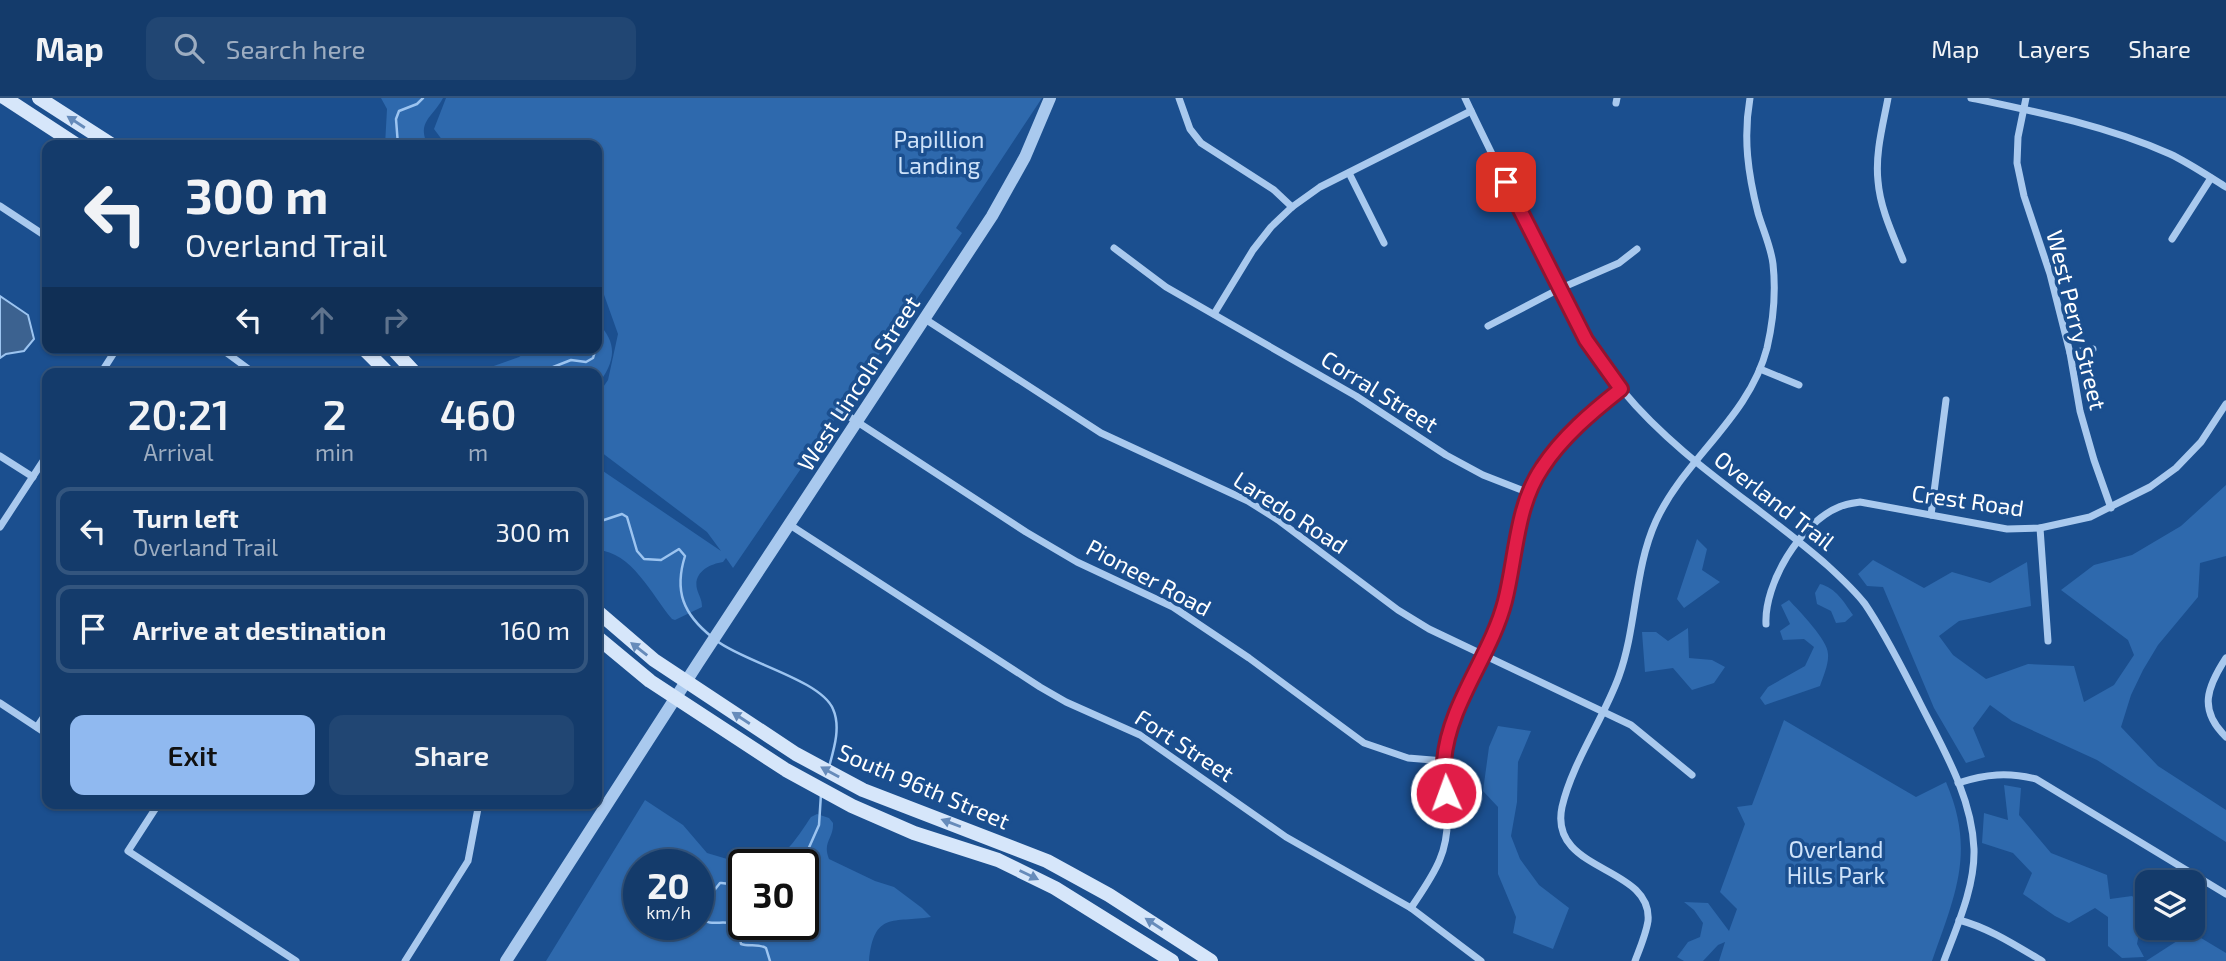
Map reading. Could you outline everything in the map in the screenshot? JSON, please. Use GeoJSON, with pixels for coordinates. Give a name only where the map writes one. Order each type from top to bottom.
{"type":"FeatureCollection","features":[{"type":"Feature","properties":{"kind":"main road"},"geometry":{"type":"LineString","coordinates":[[5,98],[69,140]]}},
{"type":"Feature","properties":{"kind":"main road"},"geometry":{"type":"LineString","coordinates":[[39,98],[104,140]]}},
{"type":"Feature","properties":{"kind":"main road"},"geometry":{"type":"LineString","coordinates":[[369,354],[383,368]]}},
{"type":"Feature","properties":{"kind":"main road"},"geometry":{"type":"LineString","coordinates":[[398,354],[410,368]]}},
{"type":"Feature","properties":{"kind":"main road","name":"South 96th Street"},"geometry":{"type":"LineString","coordinates":[[602,616],[633,644],[796,754],[863,790],[1047,861],[1109,895],[1211,961]]}},
{"type":"Feature","properties":{"kind":"main road","name":"South 96th Street"},"geometry":{"type":"LineString","coordinates":[[602,641],[635,669],[786,770],[852,806],[914,833],[998,860],[1055,888],[1172,961]]}},
{"type":"Feature","properties":{"kind":"street","name":"West Lincoln Street"},"geometry":{"type":"LineString","coordinates":[[506,961],[1010,187],[1026,158],[1050,98]]}},
{"type":"Feature","properties":{"kind":"street"},"geometry":{"type":"LineString","coordinates":[[1179,98],[1190,129],[1201,143],[1274,190],[1292,207]]}},
{"type":"Feature","properties":{"kind":"street","name":"Overland Trail"},"geometry":{"type":"LineString","coordinates":[[1465,98],[1586,340],[1621,389],[1661,432],[1696,463],[1828,566],[1863,602],[1889,643],[1958,783],[1970,820],[1974,850],[1971,877],[1944,961]]}},
{"type":"Feature","properties":{"kind":"street"},"geometry":{"type":"LineString","coordinates":[[1635,961],[1648,919],[1646,906],[1640,894],[1628,883],[1585,859],[1573,848],[1566,838],[1562,824],[1562,808],[1619,675],[1646,549],[1655,522],[1671,494],[1750,391],[1760,369],[1770,333],[1774,291],[1773,262],[1755,202],[1745,149],[1750,98]]}},
{"type":"Feature","properties":{"kind":"street"},"geometry":{"type":"LineString","coordinates":[[1888,98],[1877,155],[1878,183],[1886,215],[1903,260]]}},
{"type":"Feature","properties":{"kind":"street"},"geometry":{"type":"LineString","coordinates":[[1971,98],[2128,137],[2172,155],[2226,187]]}},
{"type":"Feature","properties":{"kind":"street","name":"West Perry Street"},"geometry":{"type":"LineString","coordinates":[[2026,98],[2022,109],[2017,163],[2024,196],[2050,274],[2070,353],[2080,411],[2111,508]]}},
{"type":"Feature","properties":{"kind":"street"},"geometry":{"type":"LineString","coordinates":[[1214,314],[1253,250],[1271,227],[1292,207],[1320,187],[1471,111]]}},
{"type":"Feature","properties":{"kind":"street"},"geometry":{"type":"LineString","coordinates":[[1349,173],[1384,243]]}},
{"type":"Feature","properties":{"kind":"street"},"geometry":{"type":"LineString","coordinates":[[2172,239],[2211,178]]}},
{"type":"Feature","properties":{"kind":"street"},"geometry":{"type":"LineString","coordinates":[[0,206],[42,234]]}},
{"type":"Feature","properties":{"kind":"street","name":"Corral Street"},"geometry":{"type":"LineString","coordinates":[[1114,248],[1166,287],[1356,396],[1446,455],[1483,475],[1529,493]]}},
{"type":"Feature","properties":{"kind":"street"},"geometry":{"type":"LineString","coordinates":[[1488,326],[1559,289],[1619,263],[1637,249]]}},
{"type":"Feature","properties":{"kind":"street","name":"Laredo Road"},"geometry":{"type":"LineString","coordinates":[[925,319],[1101,433],[1248,502],[1278,520],[1398,610],[1483,656],[1631,725],[1692,775]]}},
{"type":"Feature","properties":{"kind":"street"},"geometry":{"type":"LineString","coordinates":[[2070,353],[2093,349]]}},
{"type":"Feature","properties":{"kind":"street"},"geometry":{"type":"LineString","coordinates":[[228,354],[247,368]]}},
{"type":"Feature","properties":{"kind":"street"},"geometry":{"type":"LineString","coordinates":[[1760,369],[1799,385]]}},
{"type":"Feature","properties":{"kind":"street"},"geometry":{"type":"LineString","coordinates":[[1411,908],[1436,871],[1446,846],[1448,824],[1444,761],[1453,721],[1504,602],[1529,493],[1541,469],[1557,448],[1621,389]]}},
{"type":"Feature","properties":{"kind":"street"},"geometry":{"type":"LineString","coordinates":[[1931,515],[1946,400]]}},
{"type":"Feature","properties":{"kind":"street","name":"Crest Road"},"geometry":{"type":"LineString","coordinates":[[1766,624],[1765,608],[1769,593],[1782,567],[1798,542],[1818,521],[1838,507],[1860,502],[2007,529],[2040,528],[2090,517],[2150,487],[2176,468],[2201,442],[2226,404]]}},
{"type":"Feature","properties":{"kind":"street","name":"Pioneer Road"},"geometry":{"type":"LineString","coordinates":[[839,410],[1026,532],[1077,562],[1184,613],[1364,743],[1408,758],[1444,761]]}},
{"type":"Feature","properties":{"kind":"street"},"geometry":{"type":"LineString","coordinates":[[0,456],[33,477]]}},
{"type":"Feature","properties":{"kind":"street"},"geometry":{"type":"LineString","coordinates":[[0,527],[42,463]]}},
{"type":"Feature","properties":{"kind":"street","name":"Fort Street"},"geometry":{"type":"LineString","coordinates":[[790,525],[1040,687],[1066,702],[1140,735],[1286,837],[1411,908],[1481,961]]}},
{"type":"Feature","properties":{"kind":"street"},"geometry":{"type":"LineString","coordinates":[[2040,528],[2048,640]]}},
{"type":"Feature","properties":{"kind":"street"},"geometry":{"type":"LineString","coordinates":[[2226,658],[2208,689],[2207,706],[2213,722],[2226,737]]}},
{"type":"Feature","properties":{"kind":"street"},"geometry":{"type":"LineString","coordinates":[[0,703],[42,730]]}},
{"type":"Feature","properties":{"kind":"street"},"geometry":{"type":"LineString","coordinates":[[37,727],[42,720]]}},
{"type":"Feature","properties":{"kind":"street"},"geometry":{"type":"LineString","coordinates":[[1958,783],[1994,774],[2014,774],[2036,779],[2226,894]]}},
{"type":"Feature","properties":{"kind":"street"},"geometry":{"type":"LineString","coordinates":[[155,809],[128,851],[296,961]]}},
{"type":"Feature","properties":{"kind":"street"},"geometry":{"type":"LineString","coordinates":[[405,961],[468,860],[478,809]]}},
{"type":"Feature","properties":{"kind":"street"},"geometry":{"type":"LineString","coordinates":[[1959,920],[1975,924],[2042,961]]}},
{"type":"Feature","properties":{"kind":"green space"},"geometry":{"type":"Polygon","coordinates":[[[381,98],[443,98],[427,120],[424,131],[426,140],[385,140],[387,109],[381,98]]]}},
{"type":"Feature","properties":{"kind":"green space","name":"Papillion Landing"},"geometry":{"type":"Polygon","coordinates":[[[446,98],[1042,98],[956,228],[962,233],[733,568],[726,558],[723,562],[703,570],[696,583],[702,607],[675,620],[631,566],[621,558],[602,551],[602,470],[721,551],[707,532],[602,453],[602,389],[608,380],[618,334],[602,289],[602,140],[442,140],[434,129],[446,98]]]}},
{"type":"Feature","properties":{"kind":"green space"},"geometry":{"type":"Polygon","coordinates":[[[602,328],[609,338],[612,353],[608,369],[602,378],[602,368],[488,368],[523,354],[602,354],[602,328]]]}},
{"type":"Feature","properties":{"kind":"green space"},"geometry":{"type":"Polygon","coordinates":[[[2226,485],[2226,556],[2200,563],[2198,597],[2158,645],[2143,670],[2131,695],[2121,727],[2158,766],[2226,810],[2226,842],[2097,760],[2012,721],[1990,705],[1973,728],[1985,757],[1966,763],[1934,708],[1883,587],[1867,586],[1858,574],[1873,560],[1924,588],[1952,572],[1990,583],[2027,562],[2031,606],[1959,621],[1939,636],[1953,655],[1986,679],[2028,664],[2074,666],[2084,702],[2114,685],[2134,655],[2128,640],[2061,590],[2094,565],[2132,555],[2181,526],[2226,485]]]}},
{"type":"Feature","properties":{"kind":"green space"},"geometry":{"type":"Polygon","coordinates":[[[1697,539],[1707,549],[1702,570],[1720,582],[1684,608],[1677,599],[1697,539]]]}},
{"type":"Feature","properties":{"kind":"green space"},"geometry":{"type":"Polygon","coordinates":[[[1820,584],[1835,592],[1853,615],[1845,622],[1836,623],[1831,611],[1817,604],[1815,593],[1820,584]]]}},
{"type":"Feature","properties":{"kind":"green space"},"geometry":{"type":"Polygon","coordinates":[[[1789,600],[1823,641],[1828,654],[1827,666],[1820,686],[1765,705],[1760,698],[1768,687],[1805,666],[1814,647],[1804,639],[1783,640],[1780,631],[1790,624],[1781,605],[1789,600]]]}},
{"type":"Feature","properties":{"kind":"green space"},"geometry":{"type":"Polygon","coordinates":[[[1688,628],[1689,658],[1712,660],[1725,667],[1714,683],[1692,690],[1673,668],[1645,672],[1642,632],[1656,632],[1668,641],[1688,628]]]}},
{"type":"Feature","properties":{"kind":"green space","name":"Overland Hills Park"},"geometry":{"type":"Polygon","coordinates":[[[1784,720],[1916,797],[1946,782],[1960,830],[1961,852],[1954,894],[1932,961],[1719,961],[1725,942],[1718,945],[1703,961],[1684,961],[1677,957],[1688,942],[1700,937],[1703,923],[1684,902],[1708,903],[1729,931],[1737,909],[1720,892],[1745,824],[1737,807],[1752,805],[1784,720]]]}},
{"type":"Feature","properties":{"kind":"green space"},"geometry":{"type":"Polygon","coordinates":[[[1498,726],[1531,731],[1518,762],[1517,802],[1511,836],[1520,859],[1539,885],[1569,908],[1553,949],[1513,933],[1516,917],[1498,874],[1498,807],[1483,791],[1489,747],[1498,726]]]}},
{"type":"Feature","properties":{"kind":"green space"},"geometry":{"type":"Polygon","coordinates":[[[2004,785],[2021,788],[2019,815],[2051,853],[2107,875],[2110,899],[2132,896],[2135,899],[2135,940],[2138,940],[2144,957],[2122,958],[2108,946],[2108,917],[2095,908],[2069,923],[2023,894],[2032,873],[2013,853],[1982,843],[1984,813],[2008,820],[2004,785]]]}},
{"type":"Feature","properties":{"kind":"green space"},"geometry":{"type":"Polygon","coordinates":[[[645,800],[683,825],[704,849],[623,849],[623,940],[714,940],[714,855],[728,859],[728,940],[819,940],[819,849],[788,849],[811,817],[817,814],[829,818],[833,823],[827,844],[829,859],[894,887],[931,917],[888,922],[875,934],[869,961],[546,961],[645,800]]]}},
{"type":"Feature","properties":{"kind":"green space"},"geometry":{"type":"Polygon","coordinates":[[[2179,940],[2204,940],[2226,953],[2226,961],[2146,961],[2179,940]]]}},
{"type":"Feature","properties":{"kind":"shaded area"},"geometry":{"type":"Polygon","coordinates":[[[0,296],[28,315],[34,339],[24,351],[6,354],[0,358],[0,296]]]}},
{"type":"Feature","properties":{"kind":"waterway"},"geometry":{"type":"LineString","coordinates":[[398,140],[396,119],[399,111],[417,104],[423,98]]}},
{"type":"Feature","properties":{"kind":"waterway"},"geometry":{"type":"LineString","coordinates":[[551,368],[571,360],[586,362],[594,354]]}},
{"type":"Feature","properties":{"kind":"waterway"},"geometry":{"type":"LineString","coordinates":[[602,519],[622,514],[627,517],[637,551],[644,559],[661,560],[679,549],[685,556],[680,580],[684,601],[694,620],[712,637]]}},
{"type":"Feature","properties":{"kind":"waterway"},"geometry":{"type":"LineString","coordinates":[[717,641],[798,680],[826,699],[833,709],[836,723],[836,738],[829,767]]}},
{"type":"Feature","properties":{"kind":"waterway"},"geometry":{"type":"LineString","coordinates":[[808,849],[819,825],[821,794]]}},
{"type":"Feature","properties":{"kind":"waterway"},"geometry":{"type":"LineString","coordinates":[[728,884],[720,883],[701,907],[701,919],[728,923]]}},
{"type":"Feature","properties":{"kind":"waterway"},"geometry":{"type":"LineString","coordinates":[[740,940],[741,944],[766,948],[770,961]]}},
{"type":"Feature","properties":{"kind":"route"},"geometry":{"type":"LineString","coordinates":[[1446,793],[1444,761],[1453,721],[1497,624],[1529,493],[1541,469],[1557,448],[1621,389],[1586,340],[1506,182]]}}]}
